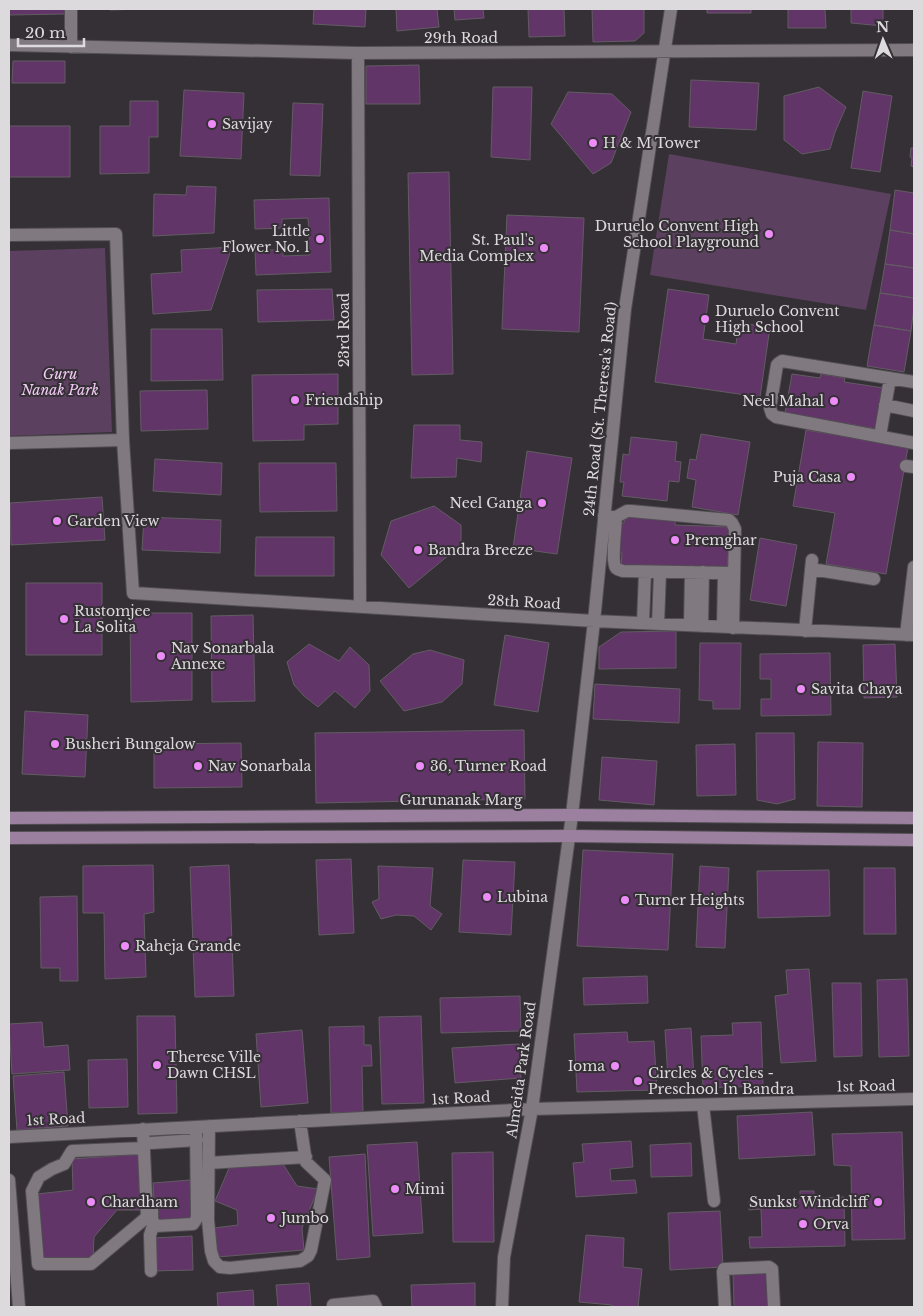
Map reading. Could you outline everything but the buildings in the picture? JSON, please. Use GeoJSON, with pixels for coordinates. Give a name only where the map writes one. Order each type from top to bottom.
{"type":"FeatureCollection","features":[{"type":"Feature","properties":{"kind":"main road","name":"Gurunanak Marg"},"geometry":{"type":"LineString","coordinates":[[9,818],[572,815],[914,818]]}},
{"type":"Feature","properties":{"kind":"main road"},"geometry":{"type":"LineString","coordinates":[[9,838],[569,836],[914,840]]}},
{"type":"Feature","properties":{"kind":"street"},"geometry":{"type":"LineString","coordinates":[[71,9],[71,47]]}},
{"type":"Feature","properties":{"kind":"street","name":"24th Road (St. Theresa's Road)"},"geometry":{"type":"LineString","coordinates":[[572,815],[594,621],[610,517],[625,309],[671,9]]}},
{"type":"Feature","properties":{"kind":"street","name":"29th Road"},"geometry":{"type":"LineString","coordinates":[[9,45],[358,53],[914,50]]}},
{"type":"Feature","properties":{"kind":"street","name":"23rd Road"},"geometry":{"type":"LineString","coordinates":[[358,53],[360,608]]}},
{"type":"Feature","properties":{"kind":"street"},"geometry":{"type":"LineString","coordinates":[[9,235],[116,234],[123,440],[9,443]]}},
{"type":"Feature","properties":{"kind":"street"},"geometry":{"type":"LineString","coordinates":[[914,382],[782,361],[777,365],[770,408],[772,414],[776,417],[914,442]]}},
{"type":"Feature","properties":{"kind":"street"},"geometry":{"type":"LineString","coordinates":[[880,436],[890,378]]}},
{"type":"Feature","properties":{"kind":"street"},"geometry":{"type":"LineString","coordinates":[[885,405],[914,410]]}},
{"type":"Feature","properties":{"kind":"street","name":"28th Road"},"geometry":{"type":"LineString","coordinates":[[123,440],[133,592],[360,608],[594,621],[910,635]]}},
{"type":"Feature","properties":{"kind":"street"},"geometry":{"type":"LineString","coordinates":[[728,627],[729,573],[735,529],[732,522],[729,520],[631,510],[610,517],[613,558],[617,569],[645,572],[729,573]]}},
{"type":"Feature","properties":{"kind":"street"},"geometry":{"type":"LineString","coordinates":[[805,631],[811,564],[874,579]]}},
{"type":"Feature","properties":{"kind":"street"},"geometry":{"type":"LineString","coordinates":[[910,635],[914,567]]}},
{"type":"Feature","properties":{"kind":"street"},"geometry":{"type":"LineString","coordinates":[[643,623],[645,572]]}},
{"type":"Feature","properties":{"kind":"street"},"geometry":{"type":"LineString","coordinates":[[658,624],[660,572]]}},
{"type":"Feature","properties":{"kind":"street"},"geometry":{"type":"LineString","coordinates":[[696,626],[697,572]]}},
{"type":"Feature","properties":{"kind":"street","name":"Almeida Park Road"},"geometry":{"type":"LineString","coordinates":[[502,1307],[504,1257],[532,1109],[572,815]]}},
{"type":"Feature","properties":{"kind":"street","name":"1st Road"},"geometry":{"type":"LineString","coordinates":[[9,1137],[532,1109],[914,1100]]}},
{"type":"Feature","properties":{"kind":"street"},"geometry":{"type":"LineString","coordinates":[[703,1105],[714,1201]]}},
{"type":"Feature","properties":{"kind":"street"},"geometry":{"type":"LineString","coordinates":[[203,1126],[209,1163],[208,1220],[211,1251],[214,1261],[220,1266],[230,1268],[300,1261],[308,1256],[314,1240],[325,1180],[306,1162],[300,1121]]}},
{"type":"Feature","properties":{"kind":"street"},"geometry":{"type":"LineString","coordinates":[[147,1129],[152,1220],[156,1226],[193,1224],[197,1218],[197,1140],[203,1126]]}},
{"type":"Feature","properties":{"kind":"street"},"geometry":{"type":"LineString","coordinates":[[174,1128],[175,1142]]}},
{"type":"Feature","properties":{"kind":"street"},"geometry":{"type":"LineString","coordinates":[[38,1264],[32,1191],[39,1177],[64,1164],[72,1151],[148,1146],[197,1140]]}},
{"type":"Feature","properties":{"kind":"street"},"geometry":{"type":"LineString","coordinates":[[12,1264],[92,1264],[147,1217],[148,1146]]}},
{"type":"Feature","properties":{"kind":"street"},"geometry":{"type":"LineString","coordinates":[[209,1163],[306,1157]]}},
{"type":"Feature","properties":{"kind":"street"},"geometry":{"type":"LineString","coordinates":[[9,1186],[12,1264],[19,1307]]}},
{"type":"Feature","properties":{"kind":"street"},"geometry":{"type":"LineString","coordinates":[[151,1271],[150,1235],[154,1223]]}},
{"type":"Feature","properties":{"kind":"street"},"geometry":{"type":"LineString","coordinates":[[725,1307],[724,1269],[769,1267],[772,1269],[774,1307]]}},
{"type":"Feature","properties":{"kind":"street"},"geometry":{"type":"LineString","coordinates":[[333,1307],[333,1305],[373,1301],[376,1307]]}},
{"type":"Feature","properties":{"kind":"green space","name":"Duruelo Convent High School Playground"},"geometry":{"type":"Polygon","coordinates":[[[669,154],[891,194],[866,310],[650,275],[669,154]]]}},
{"type":"Feature","properties":{"kind":"green space","name":"Guru Nanak Park"},"geometry":{"type":"Polygon","coordinates":[[[105,248],[112,432],[9,436],[9,251],[105,248]]]}},
{"type":"Feature","properties":{"kind":"place","name":"Savijay"},"geometry":{"type":"Point","coordinates":[212,124]}},
{"type":"Feature","properties":{"kind":"place","name":"H & M Tower"},"geometry":{"type":"Point","coordinates":[593,143]}},
{"type":"Feature","properties":{"kind":"place","name":"Duruelo Convent High School Playground"},"geometry":{"type":"Point","coordinates":[769,234]}},
{"type":"Feature","properties":{"kind":"place","name":"Little Flower No. 1"},"geometry":{"type":"Point","coordinates":[320,239]}},
{"type":"Feature","properties":{"kind":"place","name":"St. Paul's Media Complex"},"geometry":{"type":"Point","coordinates":[544,248]}},
{"type":"Feature","properties":{"kind":"place","name":"Duruelo Convent High School"},"geometry":{"type":"Point","coordinates":[705,319]}},
{"type":"Feature","properties":{"kind":"place","name":"Friendship"},"geometry":{"type":"Point","coordinates":[295,400]}},
{"type":"Feature","properties":{"kind":"place","name":"Neel Mahal"},"geometry":{"type":"Point","coordinates":[834,401]}},
{"type":"Feature","properties":{"kind":"place","name":"Puja Casa"},"geometry":{"type":"Point","coordinates":[851,477]}},
{"type":"Feature","properties":{"kind":"place","name":"Neel Ganga"},"geometry":{"type":"Point","coordinates":[542,503]}},
{"type":"Feature","properties":{"kind":"place","name":"Garden View"},"geometry":{"type":"Point","coordinates":[57,521]}},
{"type":"Feature","properties":{"kind":"place","name":"Premghar"},"geometry":{"type":"Point","coordinates":[675,540]}},
{"type":"Feature","properties":{"kind":"place","name":"Bandra Breeze"},"geometry":{"type":"Point","coordinates":[418,550]}},
{"type":"Feature","properties":{"kind":"place","name":"Rustomjee La Solita"},"geometry":{"type":"Point","coordinates":[64,619]}},
{"type":"Feature","properties":{"kind":"place","name":"Nav Sonarbala Annexe"},"geometry":{"type":"Point","coordinates":[161,656]}},
{"type":"Feature","properties":{"kind":"place","name":"Savita Chaya"},"geometry":{"type":"Point","coordinates":[801,689]}},
{"type":"Feature","properties":{"kind":"place","name":"Busheri Bungalow"},"geometry":{"type":"Point","coordinates":[55,744]}},
{"type":"Feature","properties":{"kind":"place","name":"Nav Sonarbala"},"geometry":{"type":"Point","coordinates":[198,766]}},
{"type":"Feature","properties":{"kind":"place","name":"36, Turner Road"},"geometry":{"type":"Point","coordinates":[420,766]}},
{"type":"Feature","properties":{"kind":"place","name":"Lubina"},"geometry":{"type":"Point","coordinates":[487,897]}},
{"type":"Feature","properties":{"kind":"place","name":"Turner Heights"},"geometry":{"type":"Point","coordinates":[625,900]}},
{"type":"Feature","properties":{"kind":"place","name":"Raheja Grande"},"geometry":{"type":"Point","coordinates":[125,946]}},
{"type":"Feature","properties":{"kind":"place","name":"Therese Ville Dawn CHSL"},"geometry":{"type":"Point","coordinates":[157,1065]}},
{"type":"Feature","properties":{"kind":"place","name":"Ioma"},"geometry":{"type":"Point","coordinates":[615,1066]}},
{"type":"Feature","properties":{"kind":"place","name":"Circles & Cycles - Preschool In Bandra"},"geometry":{"type":"Point","coordinates":[638,1081]}},
{"type":"Feature","properties":{"kind":"place","name":"Mimi"},"geometry":{"type":"Point","coordinates":[395,1189]}},
{"type":"Feature","properties":{"kind":"place","name":"Chardham"},"geometry":{"type":"Point","coordinates":[91,1202]}},
{"type":"Feature","properties":{"kind":"place","name":"Sunkst Windcliff"},"geometry":{"type":"Point","coordinates":[878,1202]}},
{"type":"Feature","properties":{"kind":"place","name":"Jumbo"},"geometry":{"type":"Point","coordinates":[271,1218]}},
{"type":"Feature","properties":{"kind":"place","name":"Orva"},"geometry":{"type":"Point","coordinates":[803,1224]}}]}
